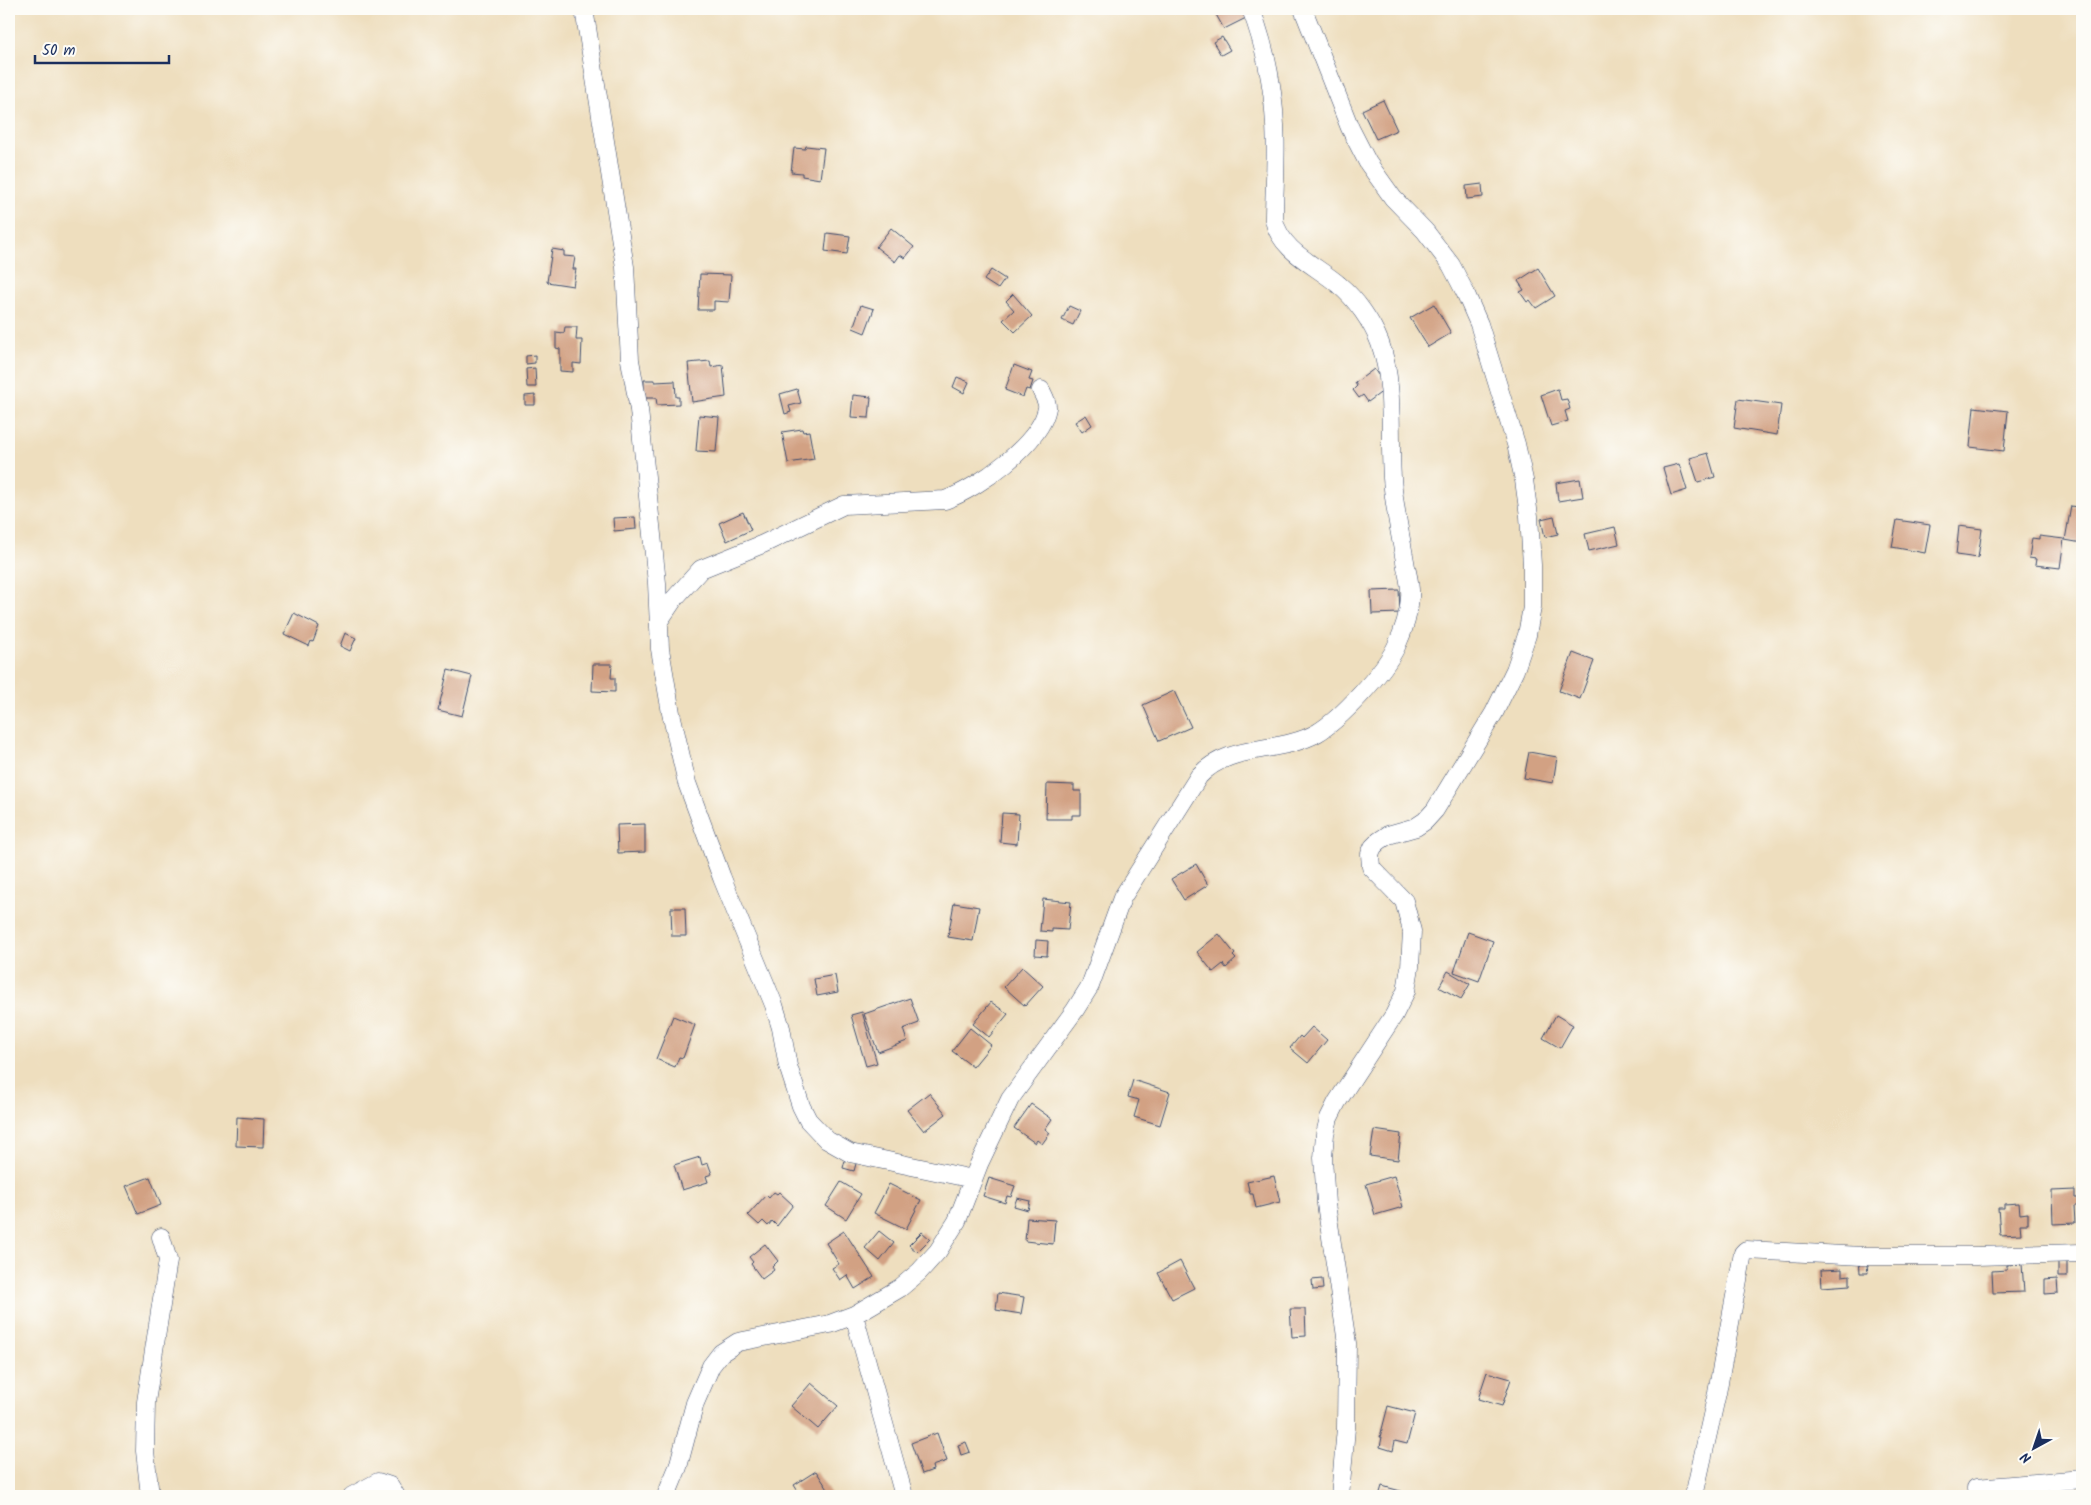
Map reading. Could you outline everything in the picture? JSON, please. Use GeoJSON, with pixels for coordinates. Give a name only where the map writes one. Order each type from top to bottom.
{"type":"FeatureCollection","features":[{"type":"Feature","properties":{"kind":"street"},"geometry":{"type":"LineString","coordinates":[[584,9],[624,267],[630,360],[639,410],[660,621],[660,649],[687,783],[722,878],[774,1006],[781,1028],[788,1066],[801,1106],[808,1120],[828,1140],[850,1153],[973,1179]]}},
{"type":"Feature","properties":{"kind":"street"},"geometry":{"type":"LineString","coordinates":[[666,1496],[678,1467],[695,1404],[711,1366],[721,1353],[738,1342],[830,1324],[854,1315],[900,1288],[928,1263],[957,1222],[973,1179],[1010,1099],[1075,1010],[1090,986],[1122,898],[1199,776],[1207,767],[1225,757],[1291,744],[1320,732],[1361,693],[1395,648],[1406,619],[1410,595],[1394,500],[1390,451],[1390,382],[1379,342],[1362,310],[1341,286],[1290,248],[1276,231],[1274,220],[1275,125],[1270,79],[1261,35],[1252,9]]}},
{"type":"Feature","properties":{"kind":"street"},"geometry":{"type":"LineString","coordinates":[[1303,9],[1350,128],[1368,163],[1393,198],[1425,231],[1451,265],[1479,324],[1516,444],[1529,516],[1532,565],[1532,607],[1527,635],[1515,670],[1494,712],[1435,810],[1425,821],[1416,827],[1388,835],[1379,841],[1373,847],[1370,854],[1371,867],[1404,901],[1412,931],[1406,991],[1394,1015],[1337,1102],[1325,1134],[1323,1158],[1326,1204],[1347,1343],[1346,1428],[1340,1496]]}},
{"type":"Feature","properties":{"kind":"street"},"geometry":{"type":"LineString","coordinates":[[660,621],[674,599],[702,569],[763,544],[844,505],[945,500],[961,494],[1023,448],[1038,430],[1047,406],[1041,390]]}},
{"type":"Feature","properties":{"kind":"street"},"geometry":{"type":"LineString","coordinates":[[150,1496],[146,1450],[146,1402],[168,1260],[162,1237]]}},
{"type":"Feature","properties":{"kind":"street"},"geometry":{"type":"LineString","coordinates":[[1694,1496],[1717,1392],[1743,1253],[1746,1250],[1871,1256],[2082,1253]]}},
{"type":"Feature","properties":{"kind":"street"},"geometry":{"type":"LineString","coordinates":[[854,1315],[904,1496]]}},
{"type":"Feature","properties":{"kind":"street"},"geometry":{"type":"LineString","coordinates":[[1976,1488],[2082,1479]]}},
{"type":"Feature","properties":{"kind":"street"},"geometry":{"type":"LineString","coordinates":[[352,1496],[378,1482],[390,1486],[396,1496]]}},
{"type":"Feature","properties":{"kind":"building"},"geometry":{"type":"Polygon","coordinates":[[[1213,9],[1246,9],[1250,16],[1224,29],[1213,9]]]}},
{"type":"Feature","properties":{"kind":"building"},"geometry":{"type":"Polygon","coordinates":[[[1344,9],[1356,9],[1345,12],[1344,9]]]}},
{"type":"Feature","properties":{"kind":"building"},"geometry":{"type":"Polygon","coordinates":[[[1222,37],[1230,50],[1221,55],[1213,42],[1222,37]]]}},
{"type":"Feature","properties":{"kind":"building"},"geometry":{"type":"Polygon","coordinates":[[[1383,100],[1397,130],[1376,139],[1362,110],[1383,100]]]}},
{"type":"Feature","properties":{"kind":"building"},"geometry":{"type":"Polygon","coordinates":[[[806,146],[824,148],[820,179],[802,176],[802,173],[791,172],[794,148],[805,149],[806,146]]]}},
{"type":"Feature","properties":{"kind":"building"},"geometry":{"type":"Polygon","coordinates":[[[1482,184],[1483,197],[1467,199],[1466,186],[1482,184]]]}},
{"type":"Feature","properties":{"kind":"building"},"geometry":{"type":"Polygon","coordinates":[[[891,228],[914,247],[905,258],[900,255],[895,262],[876,247],[891,228]]]}},
{"type":"Feature","properties":{"kind":"building"},"geometry":{"type":"Polygon","coordinates":[[[827,233],[850,236],[847,254],[825,251],[827,233]]]}},
{"type":"Feature","properties":{"kind":"building"},"geometry":{"type":"Polygon","coordinates":[[[552,249],[564,251],[564,256],[575,257],[573,269],[576,269],[573,286],[547,282],[552,249]]]}},
{"type":"Feature","properties":{"kind":"building"},"geometry":{"type":"Polygon","coordinates":[[[1538,268],[1555,296],[1536,308],[1530,300],[1527,302],[1520,292],[1524,290],[1518,281],[1538,268]]]}},
{"type":"Feature","properties":{"kind":"building"},"geometry":{"type":"Polygon","coordinates":[[[991,270],[1005,279],[998,289],[984,280],[991,270]]]}},
{"type":"Feature","properties":{"kind":"building"},"geometry":{"type":"Polygon","coordinates":[[[700,274],[731,275],[729,302],[714,301],[714,310],[698,310],[700,274]]]}},
{"type":"Feature","properties":{"kind":"building"},"geometry":{"type":"Polygon","coordinates":[[[1013,294],[1032,316],[1015,332],[1003,320],[1014,310],[1006,301],[1013,294]]]}},
{"type":"Feature","properties":{"kind":"building"},"geometry":{"type":"Polygon","coordinates":[[[1434,304],[1451,333],[1428,347],[1410,318],[1434,304]]]}},
{"type":"Feature","properties":{"kind":"building"},"geometry":{"type":"Polygon","coordinates":[[[861,305],[874,309],[865,333],[853,328],[861,305]]]}},
{"type":"Feature","properties":{"kind":"building"},"geometry":{"type":"Polygon","coordinates":[[[1069,306],[1080,311],[1073,325],[1062,320],[1069,306]]]}},
{"type":"Feature","properties":{"kind":"building"},"geometry":{"type":"Polygon","coordinates":[[[565,327],[577,327],[576,340],[582,340],[581,364],[573,363],[573,372],[560,371],[560,349],[556,348],[556,332],[564,333],[565,327]]]}},
{"type":"Feature","properties":{"kind":"building"},"geometry":{"type":"Polygon","coordinates":[[[535,355],[535,363],[526,364],[526,356],[535,355]]]}},
{"type":"Feature","properties":{"kind":"building"},"geometry":{"type":"Polygon","coordinates":[[[710,361],[711,367],[723,365],[726,397],[692,402],[688,363],[710,361]]]}},
{"type":"Feature","properties":{"kind":"building"},"geometry":{"type":"Polygon","coordinates":[[[1014,365],[1032,372],[1029,380],[1033,381],[1030,390],[1026,389],[1023,397],[1005,390],[1014,365]]]}},
{"type":"Feature","properties":{"kind":"building"},"geometry":{"type":"Polygon","coordinates":[[[535,368],[536,387],[527,387],[526,369],[535,368]]]}},
{"type":"Feature","properties":{"kind":"building"},"geometry":{"type":"Polygon","coordinates":[[[1374,369],[1387,388],[1368,402],[1363,395],[1359,398],[1353,390],[1357,386],[1355,383],[1374,369]]]}},
{"type":"Feature","properties":{"kind":"building"},"geometry":{"type":"Polygon","coordinates":[[[957,377],[969,382],[964,393],[953,387],[957,377]]]}},
{"type":"Feature","properties":{"kind":"building"},"geometry":{"type":"Polygon","coordinates":[[[644,380],[655,380],[655,382],[675,381],[676,397],[679,397],[679,404],[657,405],[656,398],[644,398],[644,380]]]}},
{"type":"Feature","properties":{"kind":"building"},"geometry":{"type":"Polygon","coordinates":[[[797,389],[801,403],[789,406],[791,412],[785,414],[780,394],[797,389]]]}},
{"type":"Feature","properties":{"kind":"building"},"geometry":{"type":"Polygon","coordinates":[[[1558,389],[1561,400],[1567,399],[1570,409],[1565,411],[1568,421],[1551,426],[1541,395],[1558,389]]]}},
{"type":"Feature","properties":{"kind":"building"},"geometry":{"type":"Polygon","coordinates":[[[535,395],[535,405],[525,405],[525,396],[535,395]]]}},
{"type":"Feature","properties":{"kind":"building"},"geometry":{"type":"Polygon","coordinates":[[[853,395],[871,397],[869,418],[851,417],[853,395]]]}},
{"type":"Feature","properties":{"kind":"building"},"geometry":{"type":"Polygon","coordinates":[[[1738,399],[1781,405],[1777,435],[1734,428],[1738,399]]]}},
{"type":"Feature","properties":{"kind":"building"},"geometry":{"type":"Polygon","coordinates":[[[1974,407],[2008,411],[2004,451],[1970,447],[1974,407]]]}},
{"type":"Feature","properties":{"kind":"building"},"geometry":{"type":"Polygon","coordinates":[[[699,415],[719,417],[716,452],[696,451],[699,415]]]}},
{"type":"Feature","properties":{"kind":"building"},"geometry":{"type":"Polygon","coordinates":[[[1086,415],[1092,425],[1082,432],[1075,422],[1086,415]]]}},
{"type":"Feature","properties":{"kind":"building"},"geometry":{"type":"Polygon","coordinates":[[[802,429],[803,432],[809,431],[814,459],[788,463],[782,432],[802,429]]]}},
{"type":"Feature","properties":{"kind":"building"},"geometry":{"type":"Polygon","coordinates":[[[1708,453],[1715,477],[1698,482],[1690,458],[1708,453]]]}},
{"type":"Feature","properties":{"kind":"building"},"geometry":{"type":"Polygon","coordinates":[[[1679,464],[1687,490],[1671,495],[1663,468],[1679,464]]]}},
{"type":"Feature","properties":{"kind":"building"},"geometry":{"type":"Polygon","coordinates":[[[1580,479],[1583,497],[1558,501],[1556,483],[1580,479]]]}},
{"type":"Feature","properties":{"kind":"building"},"geometry":{"type":"Polygon","coordinates":[[[2071,506],[2082,508],[2082,543],[2065,540],[2071,506]]]}},
{"type":"Feature","properties":{"kind":"building"},"geometry":{"type":"Polygon","coordinates":[[[743,512],[751,530],[727,541],[719,523],[743,512]]]}},
{"type":"Feature","properties":{"kind":"building"},"geometry":{"type":"Polygon","coordinates":[[[1554,516],[1558,534],[1545,537],[1541,519],[1554,516]]]}},
{"type":"Feature","properties":{"kind":"building"},"geometry":{"type":"Polygon","coordinates":[[[635,517],[636,529],[614,531],[613,518],[635,517]]]}},
{"type":"Feature","properties":{"kind":"building"},"geometry":{"type":"Polygon","coordinates":[[[1897,520],[1930,525],[1925,553],[1892,547],[1897,520]]]}},
{"type":"Feature","properties":{"kind":"building"},"geometry":{"type":"Polygon","coordinates":[[[1959,526],[1982,529],[1978,558],[1956,555],[1959,526]]]}},
{"type":"Feature","properties":{"kind":"building"},"geometry":{"type":"Polygon","coordinates":[[[1615,527],[1619,544],[1589,551],[1585,534],[1615,527]]]}},
{"type":"Feature","properties":{"kind":"building"},"geometry":{"type":"Polygon","coordinates":[[[2039,536],[2064,539],[2060,568],[2035,565],[2036,559],[2029,558],[2032,538],[2039,539],[2039,536]]]}},
{"type":"Feature","properties":{"kind":"building"},"geometry":{"type":"Polygon","coordinates":[[[1399,590],[1400,613],[1372,614],[1371,591],[1399,590]]]}},
{"type":"Feature","properties":{"kind":"building"},"geometry":{"type":"Polygon","coordinates":[[[294,613],[319,626],[313,642],[311,641],[309,646],[284,634],[294,613]]]}},
{"type":"Feature","properties":{"kind":"building"},"geometry":{"type":"Polygon","coordinates":[[[345,633],[356,638],[350,651],[340,646],[345,633]]]}},
{"type":"Feature","properties":{"kind":"building"},"geometry":{"type":"Polygon","coordinates":[[[1573,653],[1594,661],[1580,699],[1559,691],[1573,653]]]}},
{"type":"Feature","properties":{"kind":"building"},"geometry":{"type":"Polygon","coordinates":[[[593,664],[612,664],[611,678],[615,678],[615,692],[592,691],[593,664]]]}},
{"type":"Feature","properties":{"kind":"building"},"geometry":{"type":"Polygon","coordinates":[[[448,670],[472,676],[462,716],[438,710],[448,670]]]}},
{"type":"Feature","properties":{"kind":"building"},"geometry":{"type":"Polygon","coordinates":[[[1174,691],[1191,727],[1159,741],[1143,705],[1174,691]]]}},
{"type":"Feature","properties":{"kind":"building"},"geometry":{"type":"Polygon","coordinates":[[[1529,752],[1557,757],[1553,783],[1524,778],[1529,752]]]}},
{"type":"Feature","properties":{"kind":"building"},"geometry":{"type":"Polygon","coordinates":[[[1047,784],[1074,785],[1074,791],[1081,791],[1081,815],[1072,815],[1072,819],[1046,819],[1047,784]]]}},
{"type":"Feature","properties":{"kind":"building"},"geometry":{"type":"Polygon","coordinates":[[[1002,813],[1019,814],[1017,844],[1000,842],[1002,813]]]}},
{"type":"Feature","properties":{"kind":"building"},"geometry":{"type":"Polygon","coordinates":[[[645,824],[645,852],[618,853],[617,825],[645,824]]]}},
{"type":"Feature","properties":{"kind":"building"},"geometry":{"type":"Polygon","coordinates":[[[1196,864],[1208,885],[1184,900],[1171,879],[1196,864]]]}},
{"type":"Feature","properties":{"kind":"building"},"geometry":{"type":"Polygon","coordinates":[[[1043,899],[1071,902],[1068,930],[1052,929],[1052,932],[1040,931],[1043,899]]]}},
{"type":"Feature","properties":{"kind":"building"},"geometry":{"type":"Polygon","coordinates":[[[954,903],[979,907],[973,941],[948,937],[954,903]]]}},
{"type":"Feature","properties":{"kind":"building"},"geometry":{"type":"Polygon","coordinates":[[[671,908],[685,908],[686,936],[672,936],[671,908]]]}},
{"type":"Feature","properties":{"kind":"building"},"geometry":{"type":"Polygon","coordinates":[[[1468,932],[1493,941],[1479,981],[1454,972],[1468,932]]]}},
{"type":"Feature","properties":{"kind":"building"},"geometry":{"type":"Polygon","coordinates":[[[1219,934],[1235,954],[1233,956],[1236,959],[1226,968],[1223,964],[1213,972],[1197,952],[1219,934]]]}},
{"type":"Feature","properties":{"kind":"building"},"geometry":{"type":"Polygon","coordinates":[[[1036,940],[1048,941],[1047,956],[1035,955],[1036,940]]]}},
{"type":"Feature","properties":{"kind":"building"},"geometry":{"type":"Polygon","coordinates":[[[1022,967],[1043,986],[1025,1006],[1004,987],[1022,967]]]}},
{"type":"Feature","properties":{"kind":"building"},"geometry":{"type":"Polygon","coordinates":[[[1448,971],[1470,984],[1461,999],[1439,987],[1448,971]]]}},
{"type":"Feature","properties":{"kind":"building"},"geometry":{"type":"Polygon","coordinates":[[[835,975],[838,992],[817,996],[814,979],[835,975]]]}},
{"type":"Feature","properties":{"kind":"building"},"geometry":{"type":"Polygon","coordinates":[[[910,998],[919,1023],[903,1029],[907,1041],[878,1052],[864,1014],[910,998]]]}},
{"type":"Feature","properties":{"kind":"building"},"geometry":{"type":"Polygon","coordinates":[[[991,1002],[1008,1014],[989,1037],[973,1024],[991,1002]]]}},
{"type":"Feature","properties":{"kind":"building"},"geometry":{"type":"Polygon","coordinates":[[[862,1012],[877,1063],[866,1066],[851,1015],[862,1012]]]}},
{"type":"Feature","properties":{"kind":"building"},"geometry":{"type":"Polygon","coordinates":[[[1556,1015],[1573,1025],[1560,1048],[1543,1038],[1556,1015]]]}},
{"type":"Feature","properties":{"kind":"building"},"geometry":{"type":"Polygon","coordinates":[[[673,1016],[695,1025],[683,1058],[679,1057],[675,1067],[656,1059],[673,1016]]]}},
{"type":"Feature","properties":{"kind":"building"},"geometry":{"type":"Polygon","coordinates":[[[1312,1027],[1327,1040],[1308,1063],[1290,1048],[1300,1036],[1302,1038],[1312,1027]]]}},
{"type":"Feature","properties":{"kind":"building"},"geometry":{"type":"Polygon","coordinates":[[[970,1028],[991,1045],[973,1067],[952,1051],[970,1028]]]}},
{"type":"Feature","properties":{"kind":"building"},"geometry":{"type":"Polygon","coordinates":[[[1133,1080],[1170,1092],[1160,1125],[1134,1117],[1139,1100],[1128,1097],[1133,1080]]]}},
{"type":"Feature","properties":{"kind":"building"},"geometry":{"type":"Polygon","coordinates":[[[929,1093],[946,1114],[924,1131],[907,1110],[929,1093]]]}},
{"type":"Feature","properties":{"kind":"building"},"geometry":{"type":"Polygon","coordinates":[[[1031,1104],[1052,1119],[1045,1129],[1050,1133],[1042,1144],[1037,1140],[1035,1143],[1014,1128],[1031,1104]]]}},
{"type":"Feature","properties":{"kind":"building"},"geometry":{"type":"Polygon","coordinates":[[[237,1117],[264,1119],[263,1147],[236,1146],[237,1117]]]}},
{"type":"Feature","properties":{"kind":"building"},"geometry":{"type":"Polygon","coordinates":[[[1374,1130],[1401,1134],[1398,1160],[1370,1156],[1374,1130]]]}},
{"type":"Feature","properties":{"kind":"building"},"geometry":{"type":"Polygon","coordinates":[[[700,1157],[702,1165],[708,1163],[712,1174],[706,1176],[708,1182],[682,1190],[674,1165],[700,1157]]]}},
{"type":"Feature","properties":{"kind":"building"},"geometry":{"type":"Polygon","coordinates":[[[845,1160],[857,1160],[854,1171],[843,1168],[845,1160]]]}},
{"type":"Feature","properties":{"kind":"building"},"geometry":{"type":"Polygon","coordinates":[[[1274,1176],[1280,1202],[1256,1208],[1253,1194],[1250,1194],[1247,1182],[1274,1176]]]}},
{"type":"Feature","properties":{"kind":"building"},"geometry":{"type":"Polygon","coordinates":[[[1394,1176],[1403,1207],[1375,1215],[1366,1184],[1394,1176]]]}},
{"type":"Feature","properties":{"kind":"building"},"geometry":{"type":"Polygon","coordinates":[[[150,1177],[161,1205],[138,1214],[126,1186],[150,1177]]]}},
{"type":"Feature","properties":{"kind":"building"},"geometry":{"type":"Polygon","coordinates":[[[989,1178],[1015,1186],[1011,1197],[1007,1196],[1005,1203],[983,1196],[989,1178]]]}},
{"type":"Feature","properties":{"kind":"building"},"geometry":{"type":"Polygon","coordinates":[[[841,1182],[861,1194],[846,1219],[826,1206],[841,1182]]]}},
{"type":"Feature","properties":{"kind":"building"},"geometry":{"type":"Polygon","coordinates":[[[889,1184],[921,1200],[906,1229],[874,1213],[889,1184]]]}},
{"type":"Feature","properties":{"kind":"building"},"geometry":{"type":"Polygon","coordinates":[[[2075,1190],[2075,1198],[2079,1198],[2080,1206],[2074,1206],[2075,1223],[2053,1224],[2052,1191],[2075,1190]]]}},
{"type":"Feature","properties":{"kind":"building"},"geometry":{"type":"Polygon","coordinates":[[[774,1192],[777,1194],[779,1192],[793,1205],[777,1226],[772,1221],[768,1226],[763,1221],[759,1225],[748,1215],[766,1195],[769,1198],[774,1192]]]}},
{"type":"Feature","properties":{"kind":"building"},"geometry":{"type":"Polygon","coordinates":[[[1017,1198],[1030,1201],[1028,1210],[1014,1206],[1017,1198]]]}},
{"type":"Feature","properties":{"kind":"building"},"geometry":{"type":"Polygon","coordinates":[[[2019,1203],[2020,1214],[2028,1213],[2028,1224],[2020,1224],[2021,1234],[2000,1235],[1998,1208],[2004,1208],[2004,1204],[2019,1203]]]}},
{"type":"Feature","properties":{"kind":"building"},"geometry":{"type":"Polygon","coordinates":[[[1027,1218],[1055,1220],[1053,1244],[1025,1241],[1027,1218]]]}},
{"type":"Feature","properties":{"kind":"building"},"geometry":{"type":"Polygon","coordinates":[[[844,1231],[874,1277],[855,1289],[847,1275],[840,1280],[832,1268],[839,1264],[826,1243],[844,1231]]]}},
{"type":"Feature","properties":{"kind":"building"},"geometry":{"type":"Polygon","coordinates":[[[879,1231],[894,1243],[880,1261],[865,1248],[879,1231]]]}},
{"type":"Feature","properties":{"kind":"building"},"geometry":{"type":"Polygon","coordinates":[[[922,1232],[930,1239],[917,1252],[909,1245],[922,1232]]]}},
{"type":"Feature","properties":{"kind":"building"},"geometry":{"type":"Polygon","coordinates":[[[765,1244],[778,1261],[772,1267],[774,1270],[762,1279],[751,1264],[753,1262],[749,1257],[765,1244]]]}},
{"type":"Feature","properties":{"kind":"building"},"geometry":{"type":"Polygon","coordinates":[[[1859,1257],[1867,1265],[1868,1273],[1860,1273],[1859,1257]]]}},
{"type":"Feature","properties":{"kind":"building"},"geometry":{"type":"Polygon","coordinates":[[[1180,1261],[1194,1288],[1172,1299],[1158,1273],[1180,1261]]]}},
{"type":"Feature","properties":{"kind":"building"},"geometry":{"type":"Polygon","coordinates":[[[2058,1261],[2067,1261],[2067,1277],[2058,1277],[2058,1261]]]}},
{"type":"Feature","properties":{"kind":"building"},"geometry":{"type":"Polygon","coordinates":[[[2022,1264],[2024,1292],[1993,1293],[1992,1271],[2007,1270],[2007,1265],[2022,1264]]]}},
{"type":"Feature","properties":{"kind":"building"},"geometry":{"type":"Polygon","coordinates":[[[1842,1269],[1842,1276],[1850,1275],[1850,1285],[1822,1287],[1821,1270],[1842,1269]]]}},
{"type":"Feature","properties":{"kind":"building"},"geometry":{"type":"Polygon","coordinates":[[[1322,1279],[1323,1289],[1313,1290],[1312,1280],[1322,1279]]]}},
{"type":"Feature","properties":{"kind":"building"},"geometry":{"type":"Polygon","coordinates":[[[2057,1279],[2058,1293],[2045,1294],[2045,1280],[2057,1279]]]}},
{"type":"Feature","properties":{"kind":"building"},"geometry":{"type":"Polygon","coordinates":[[[998,1293],[1024,1297],[1021,1314],[996,1310],[998,1293]]]}},
{"type":"Feature","properties":{"kind":"building"},"geometry":{"type":"Polygon","coordinates":[[[1290,1309],[1305,1309],[1306,1336],[1292,1337],[1290,1309]]]}},
{"type":"Feature","properties":{"kind":"building"},"geometry":{"type":"Polygon","coordinates":[[[1487,1372],[1511,1379],[1502,1406],[1478,1399],[1487,1372]]]}},
{"type":"Feature","properties":{"kind":"building"},"geometry":{"type":"Polygon","coordinates":[[[811,1383],[838,1406],[818,1429],[791,1406],[811,1383]]]}},
{"type":"Feature","properties":{"kind":"building"},"geometry":{"type":"Polygon","coordinates":[[[1388,1406],[1415,1413],[1407,1444],[1395,1441],[1393,1451],[1380,1447],[1382,1437],[1380,1437],[1388,1406]]]}},
{"type":"Feature","properties":{"kind":"building"},"geometry":{"type":"Polygon","coordinates":[[[937,1433],[947,1461],[932,1466],[933,1470],[922,1474],[911,1443],[937,1433]]]}},
{"type":"Feature","properties":{"kind":"building"},"geometry":{"type":"Polygon","coordinates":[[[966,1442],[970,1452],[961,1455],[958,1445],[966,1442]]]}},
{"type":"Feature","properties":{"kind":"building"},"geometry":{"type":"Polygon","coordinates":[[[816,1471],[831,1494],[828,1496],[801,1496],[794,1485],[816,1471]]]}},
{"type":"Feature","properties":{"kind":"building"},"geometry":{"type":"Polygon","coordinates":[[[1382,1486],[1408,1493],[1407,1496],[1379,1496],[1382,1486]]]}}]}
